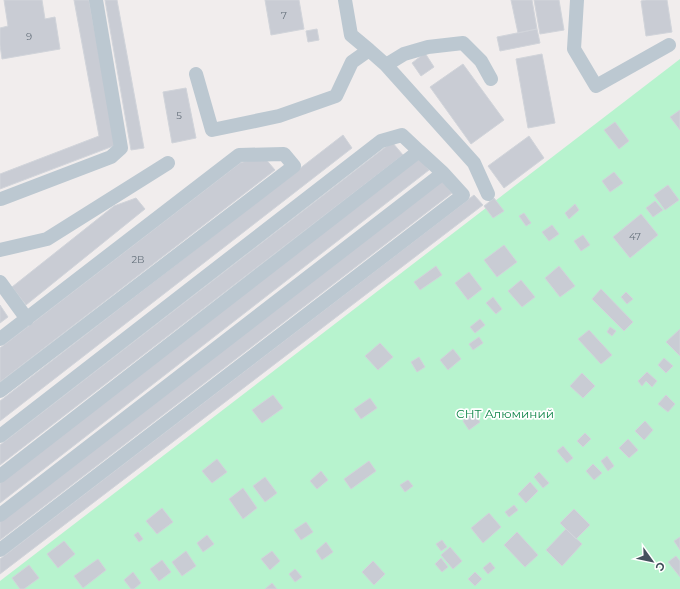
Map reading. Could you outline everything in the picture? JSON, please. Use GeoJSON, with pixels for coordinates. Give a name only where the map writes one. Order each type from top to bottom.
{"type":"FeatureCollection","features":[{"type":"Feature","properties":{"kind":"street"},"geometry":{"type":"LineString","coordinates":[[1,199],[111,157],[122,148],[96,0]]}},
{"type":"Feature","properties":{"kind":"street"},"geometry":{"type":"LineString","coordinates":[[345,0],[351,35],[386,65],[474,163],[488,194]]}},
{"type":"Feature","properties":{"kind":"street"},"geometry":{"type":"LineString","coordinates":[[577,0],[574,48],[596,86],[669,45]]}},
{"type":"Feature","properties":{"kind":"street"},"geometry":{"type":"LineString","coordinates":[[386,65],[404,54],[428,48],[463,43],[481,61],[491,79]]}},
{"type":"Feature","properties":{"kind":"street"},"geometry":{"type":"LineString","coordinates":[[196,74],[212,130],[279,116],[336,96],[352,62],[370,50]]}},
{"type":"Feature","properties":{"kind":"street"},"geometry":{"type":"LineString","coordinates":[[0,436],[381,141],[402,135],[443,173],[463,195],[0,550]]}},
{"type":"Feature","properties":{"kind":"street"},"geometry":{"type":"LineString","coordinates":[[0,476],[419,151]]}},
{"type":"Feature","properties":{"kind":"street"},"geometry":{"type":"LineString","coordinates":[[0,339],[239,155],[284,154],[294,166],[0,391]]}},
{"type":"Feature","properties":{"kind":"street"},"geometry":{"type":"LineString","coordinates":[[0,250],[47,240],[168,163]]}},
{"type":"Feature","properties":{"kind":"street"},"geometry":{"type":"LineString","coordinates":[[0,515],[443,173]]}},
{"type":"Feature","properties":{"kind":"street"},"geometry":{"type":"LineString","coordinates":[[0,282],[26,319]]}},
{"type":"Feature","properties":{"kind":"green space","name":"СНТ Алюминий"},"geometry":{"type":"Polygon","coordinates":[[[680,59],[680,589],[0,589],[0,581],[680,59]]]}},
{"type":"Feature","properties":{"kind":"building"},"geometry":{"type":"Polygon","coordinates":[[[4,0],[42,0],[45,19],[55,17],[60,49],[2,59],[0,28],[8,26],[4,0]]]}},
{"type":"Feature","properties":{"kind":"building"},"geometry":{"type":"Polygon","coordinates":[[[74,0],[89,0],[116,145],[0,189],[0,174],[99,136],[74,0]]]}},
{"type":"Feature","properties":{"kind":"building"},"geometry":{"type":"Polygon","coordinates":[[[105,0],[117,0],[144,148],[131,150],[105,0]]]}},
{"type":"Feature","properties":{"kind":"building"},"geometry":{"type":"Polygon","coordinates":[[[265,0],[299,0],[304,29],[271,35],[265,0]]]}},
{"type":"Feature","properties":{"kind":"building"},"geometry":{"type":"Polygon","coordinates":[[[511,0],[532,0],[537,29],[518,33],[511,0]]]}},
{"type":"Feature","properties":{"kind":"building"},"geometry":{"type":"Polygon","coordinates":[[[534,0],[559,0],[564,30],[540,34],[534,0]]]}},
{"type":"Feature","properties":{"kind":"building"},"geometry":{"type":"Polygon","coordinates":[[[667,0],[672,32],[646,36],[641,1],[667,0]]]}},
{"type":"Feature","properties":{"kind":"building"},"geometry":{"type":"Polygon","coordinates":[[[317,29],[319,40],[308,42],[306,31],[317,29]]]}},
{"type":"Feature","properties":{"kind":"building"},"geometry":{"type":"Polygon","coordinates":[[[537,29],[540,43],[500,51],[497,37],[537,29]]]}},
{"type":"Feature","properties":{"kind":"building"},"geometry":{"type":"Polygon","coordinates":[[[425,53],[434,67],[421,76],[412,63],[425,53]]]}},
{"type":"Feature","properties":{"kind":"building"},"geometry":{"type":"Polygon","coordinates":[[[542,54],[555,123],[528,128],[516,59],[542,54]]]}},
{"type":"Feature","properties":{"kind":"building"},"geometry":{"type":"Polygon","coordinates":[[[463,64],[504,120],[471,144],[430,87],[463,64]]]}},
{"type":"Feature","properties":{"kind":"building"},"geometry":{"type":"Polygon","coordinates":[[[186,88],[196,138],[172,143],[163,92],[186,88]]]}},
{"type":"Feature","properties":{"kind":"building"},"geometry":{"type":"Polygon","coordinates":[[[680,110],[680,130],[670,117],[680,110]]]}},
{"type":"Feature","properties":{"kind":"building"},"geometry":{"type":"Polygon","coordinates":[[[615,122],[629,141],[619,149],[604,130],[615,122]]]}},
{"type":"Feature","properties":{"kind":"building"},"geometry":{"type":"Polygon","coordinates":[[[343,135],[352,148],[0,421],[0,401],[343,135]]]}},
{"type":"Feature","properties":{"kind":"building"},"geometry":{"type":"Polygon","coordinates":[[[529,136],[544,158],[504,188],[488,166],[529,136]]]}},
{"type":"Feature","properties":{"kind":"building"},"geometry":{"type":"Polygon","coordinates":[[[392,142],[403,155],[0,465],[0,445],[392,142]]]}},
{"type":"Feature","properties":{"kind":"building"},"geometry":{"type":"Polygon","coordinates":[[[263,156],[275,170],[0,382],[0,348],[240,163],[263,156]]]}},
{"type":"Feature","properties":{"kind":"building"},"geometry":{"type":"Polygon","coordinates":[[[419,157],[429,170],[0,503],[0,483],[419,157]]]}},
{"type":"Feature","properties":{"kind":"building"},"geometry":{"type":"Polygon","coordinates":[[[614,172],[623,183],[610,192],[602,181],[614,172]]]}},
{"type":"Feature","properties":{"kind":"building"},"geometry":{"type":"Polygon","coordinates":[[[442,181],[452,193],[0,540],[0,522],[442,181]]]}},
{"type":"Feature","properties":{"kind":"building"},"geometry":{"type":"Polygon","coordinates":[[[668,185],[679,200],[665,210],[654,195],[668,185]]]}},
{"type":"Feature","properties":{"kind":"building"},"geometry":{"type":"Polygon","coordinates":[[[474,195],[483,205],[0,574],[0,559],[474,195]]]}},
{"type":"Feature","properties":{"kind":"building"},"geometry":{"type":"Polygon","coordinates":[[[136,198],[145,209],[26,305],[12,287],[114,206],[136,198]]]}},
{"type":"Feature","properties":{"kind":"building"},"geometry":{"type":"Polygon","coordinates":[[[494,198],[504,211],[493,218],[484,206],[494,198]]]}},
{"type":"Feature","properties":{"kind":"building"},"geometry":{"type":"Polygon","coordinates":[[[655,201],[663,210],[653,217],[646,208],[655,201]]]}},
{"type":"Feature","properties":{"kind":"building"},"geometry":{"type":"Polygon","coordinates":[[[575,204],[579,210],[569,219],[565,213],[575,204]]]}},
{"type":"Feature","properties":{"kind":"building"},"geometry":{"type":"Polygon","coordinates":[[[524,213],[531,223],[526,226],[519,216],[524,213]]]}},
{"type":"Feature","properties":{"kind":"building"},"geometry":{"type":"Polygon","coordinates":[[[641,214],[658,235],[630,258],[613,237],[641,214]]]}},
{"type":"Feature","properties":{"kind":"building"},"geometry":{"type":"Polygon","coordinates":[[[552,225],[559,234],[549,241],[542,232],[552,225]]]}},
{"type":"Feature","properties":{"kind":"building"},"geometry":{"type":"Polygon","coordinates":[[[583,235],[590,245],[581,251],[574,241],[583,235]]]}},
{"type":"Feature","properties":{"kind":"building"},"geometry":{"type":"Polygon","coordinates":[[[504,245],[517,262],[497,277],[484,260],[504,245]]]}},
{"type":"Feature","properties":{"kind":"building"},"geometry":{"type":"Polygon","coordinates":[[[436,266],[442,275],[420,290],[414,282],[436,266]]]}},
{"type":"Feature","properties":{"kind":"building"},"geometry":{"type":"Polygon","coordinates":[[[559,266],[575,286],[560,297],[545,278],[559,266]]]}},
{"type":"Feature","properties":{"kind":"building"},"geometry":{"type":"Polygon","coordinates":[[[469,272],[482,289],[468,300],[455,283],[469,272]]]}},
{"type":"Feature","properties":{"kind":"building"},"geometry":{"type":"Polygon","coordinates":[[[521,280],[535,297],[522,307],[508,291],[521,280]]]}},
{"type":"Feature","properties":{"kind":"building"},"geometry":{"type":"Polygon","coordinates":[[[601,289],[633,322],[624,331],[592,299],[601,289]]]}},
{"type":"Feature","properties":{"kind":"building"},"geometry":{"type":"Polygon","coordinates":[[[626,292],[633,299],[627,304],[621,297],[626,292]]]}},
{"type":"Feature","properties":{"kind":"building"},"geometry":{"type":"Polygon","coordinates":[[[493,297],[502,309],[496,314],[486,303],[493,297]]]}},
{"type":"Feature","properties":{"kind":"building"},"geometry":{"type":"Polygon","coordinates":[[[0,305],[8,317],[0,323],[0,305]]]}},
{"type":"Feature","properties":{"kind":"building"},"geometry":{"type":"Polygon","coordinates":[[[480,319],[485,325],[475,333],[470,327],[480,319]]]}},
{"type":"Feature","properties":{"kind":"building"},"geometry":{"type":"Polygon","coordinates":[[[610,327],[616,331],[612,336],[607,332],[610,327]]]}},
{"type":"Feature","properties":{"kind":"building"},"geometry":{"type":"Polygon","coordinates":[[[680,329],[680,356],[666,342],[680,329]]]}},
{"type":"Feature","properties":{"kind":"building"},"geometry":{"type":"Polygon","coordinates":[[[589,330],[612,355],[601,364],[578,339],[589,330]]]}},
{"type":"Feature","properties":{"kind":"building"},"geometry":{"type":"Polygon","coordinates":[[[479,337],[483,343],[473,350],[469,344],[479,337]]]}},
{"type":"Feature","properties":{"kind":"building"},"geometry":{"type":"Polygon","coordinates":[[[380,343],[393,357],[378,370],[365,356],[380,343]]]}},
{"type":"Feature","properties":{"kind":"building"},"geometry":{"type":"Polygon","coordinates":[[[453,349],[461,359],[448,370],[440,360],[453,349]]]}},
{"type":"Feature","properties":{"kind":"building"},"geometry":{"type":"Polygon","coordinates":[[[419,357],[425,367],[417,372],[411,362],[419,357]]]}},
{"type":"Feature","properties":{"kind":"building"},"geometry":{"type":"Polygon","coordinates":[[[664,358],[673,366],[666,373],[658,365],[664,358]]]}},
{"type":"Feature","properties":{"kind":"building"},"geometry":{"type":"Polygon","coordinates":[[[647,372],[657,381],[652,387],[646,381],[642,386],[638,381],[647,372]]]}},
{"type":"Feature","properties":{"kind":"building"},"geometry":{"type":"Polygon","coordinates":[[[582,373],[595,386],[583,398],[570,386],[582,373]]]}},
{"type":"Feature","properties":{"kind":"building"},"geometry":{"type":"Polygon","coordinates":[[[273,395],[283,408],[262,423],[252,410],[273,395]]]}},
{"type":"Feature","properties":{"kind":"building"},"geometry":{"type":"Polygon","coordinates":[[[666,395],[675,404],[668,412],[658,404],[666,395]]]}},
{"type":"Feature","properties":{"kind":"building"},"geometry":{"type":"Polygon","coordinates":[[[370,398],[377,408],[361,419],[354,409],[370,398]]]}},
{"type":"Feature","properties":{"kind":"building"},"geometry":{"type":"Polygon","coordinates":[[[473,413],[480,422],[469,430],[463,421],[473,413]]]}},
{"type":"Feature","properties":{"kind":"building"},"geometry":{"type":"Polygon","coordinates":[[[645,421],[653,430],[644,440],[635,431],[645,421]]]}},
{"type":"Feature","properties":{"kind":"building"},"geometry":{"type":"Polygon","coordinates":[[[585,433],[591,439],[583,447],[577,441],[585,433]]]}},
{"type":"Feature","properties":{"kind":"building"},"geometry":{"type":"Polygon","coordinates":[[[628,439],[638,450],[629,458],[619,448],[628,439]]]}},
{"type":"Feature","properties":{"kind":"building"},"geometry":{"type":"Polygon","coordinates":[[[563,446],[573,458],[567,463],[557,451],[563,446]]]}},
{"type":"Feature","properties":{"kind":"building"},"geometry":{"type":"Polygon","coordinates":[[[607,456],[614,466],[608,471],[601,461],[607,456]]]}},
{"type":"Feature","properties":{"kind":"building"},"geometry":{"type":"Polygon","coordinates":[[[217,459],[227,472],[212,483],[202,471],[217,459]]]}},
{"type":"Feature","properties":{"kind":"building"},"geometry":{"type":"Polygon","coordinates":[[[369,461],[376,471],[351,489],[344,479],[369,461]]]}},
{"type":"Feature","properties":{"kind":"building"},"geometry":{"type":"Polygon","coordinates":[[[593,464],[602,473],[594,480],[586,471],[593,464]]]}},
{"type":"Feature","properties":{"kind":"building"},"geometry":{"type":"Polygon","coordinates":[[[321,471],[328,480],[317,489],[310,481],[321,471]]]}},
{"type":"Feature","properties":{"kind":"building"},"geometry":{"type":"Polygon","coordinates":[[[539,472],[549,483],[543,488],[534,477],[539,472]]]}},
{"type":"Feature","properties":{"kind":"building"},"geometry":{"type":"Polygon","coordinates":[[[265,477],[277,493],[265,502],[253,486],[265,477]]]}},
{"type":"Feature","properties":{"kind":"building"},"geometry":{"type":"Polygon","coordinates":[[[408,480],[413,486],[405,492],[400,485],[408,480]]]}},
{"type":"Feature","properties":{"kind":"building"},"geometry":{"type":"Polygon","coordinates":[[[530,482],[538,491],[526,503],[518,494],[530,482]]]}},
{"type":"Feature","properties":{"kind":"building"},"geometry":{"type":"Polygon","coordinates":[[[243,488],[257,508],[243,519],[229,499],[243,488]]]}},
{"type":"Feature","properties":{"kind":"building"},"geometry":{"type":"Polygon","coordinates":[[[514,505],[518,510],[509,517],[505,512],[514,505]]]}},
{"type":"Feature","properties":{"kind":"building"},"geometry":{"type":"Polygon","coordinates":[[[162,508],[173,522],[157,534],[146,521],[162,508]]]}},
{"type":"Feature","properties":{"kind":"building"},"geometry":{"type":"Polygon","coordinates":[[[574,509],[590,525],[576,539],[560,523],[574,509]]]}},
{"type":"Feature","properties":{"kind":"building"},"geometry":{"type":"Polygon","coordinates":[[[489,513],[501,527],[483,543],[471,528],[489,513]]]}},
{"type":"Feature","properties":{"kind":"building"},"geometry":{"type":"Polygon","coordinates":[[[306,522],[313,532],[301,540],[294,530],[306,522]]]}},
{"type":"Feature","properties":{"kind":"building"},"geometry":{"type":"Polygon","coordinates":[[[566,529],[582,544],[562,566],[546,550],[566,529]]]}},
{"type":"Feature","properties":{"kind":"building"},"geometry":{"type":"Polygon","coordinates":[[[138,532],[143,539],[139,542],[134,535],[138,532]]]}},
{"type":"Feature","properties":{"kind":"building"},"geometry":{"type":"Polygon","coordinates":[[[517,532],[538,555],[525,567],[504,545],[517,532]]]}},
{"type":"Feature","properties":{"kind":"building"},"geometry":{"type":"Polygon","coordinates":[[[207,535],[214,544],[203,552],[197,543],[207,535]]]}},
{"type":"Feature","properties":{"kind":"building"},"geometry":{"type":"Polygon","coordinates":[[[680,537],[680,550],[674,541],[680,537]]]}},
{"type":"Feature","properties":{"kind":"building"},"geometry":{"type":"Polygon","coordinates":[[[442,540],[447,547],[441,551],[436,544],[442,540]]]}},
{"type":"Feature","properties":{"kind":"building"},"geometry":{"type":"Polygon","coordinates":[[[64,541],[75,554],[58,568],[47,554],[64,541]]]}},
{"type":"Feature","properties":{"kind":"building"},"geometry":{"type":"Polygon","coordinates":[[[326,542],[333,552],[322,560],[316,551],[326,542]]]}},
{"type":"Feature","properties":{"kind":"building"},"geometry":{"type":"Polygon","coordinates":[[[450,547],[462,561],[453,569],[441,555],[450,547]]]}},
{"type":"Feature","properties":{"kind":"building"},"geometry":{"type":"Polygon","coordinates":[[[186,551],[196,566],[182,576],[172,562],[186,551]]]}},
{"type":"Feature","properties":{"kind":"building"},"geometry":{"type":"Polygon","coordinates":[[[272,551],[280,561],[270,570],[261,559],[272,551]]]}},
{"type":"Feature","properties":{"kind":"building"},"geometry":{"type":"Polygon","coordinates":[[[676,556],[680,561],[680,577],[668,562],[676,556]]]}},
{"type":"Feature","properties":{"kind":"building"},"geometry":{"type":"Polygon","coordinates":[[[441,558],[448,567],[442,572],[435,564],[441,558]]]}},
{"type":"Feature","properties":{"kind":"building"},"geometry":{"type":"Polygon","coordinates":[[[98,559],[106,570],[83,588],[74,576],[98,559]]]}},
{"type":"Feature","properties":{"kind":"building"},"geometry":{"type":"Polygon","coordinates":[[[162,560],[171,572],[159,581],[150,569],[162,560]]]}},
{"type":"Feature","properties":{"kind":"building"},"geometry":{"type":"Polygon","coordinates":[[[373,561],[385,574],[374,585],[362,572],[373,561]]]}},
{"type":"Feature","properties":{"kind":"building"},"geometry":{"type":"Polygon","coordinates":[[[490,562],[495,568],[488,574],[483,568],[490,562]]]}},
{"type":"Feature","properties":{"kind":"building"},"geometry":{"type":"Polygon","coordinates":[[[29,565],[39,578],[24,589],[20,589],[12,578],[29,565]]]}},
{"type":"Feature","properties":{"kind":"building"},"geometry":{"type":"Polygon","coordinates":[[[295,569],[302,577],[295,582],[289,574],[295,569]]]}},
{"type":"Feature","properties":{"kind":"building"},"geometry":{"type":"Polygon","coordinates":[[[133,572],[141,583],[134,589],[131,589],[124,580],[133,572]]]}},
{"type":"Feature","properties":{"kind":"building"},"geometry":{"type":"Polygon","coordinates":[[[475,572],[482,579],[475,586],[468,579],[475,572]]]}},
{"type":"Feature","properties":{"kind":"building"},"geometry":{"type":"Polygon","coordinates":[[[272,583],[277,589],[265,589],[272,583]]]}}]}
